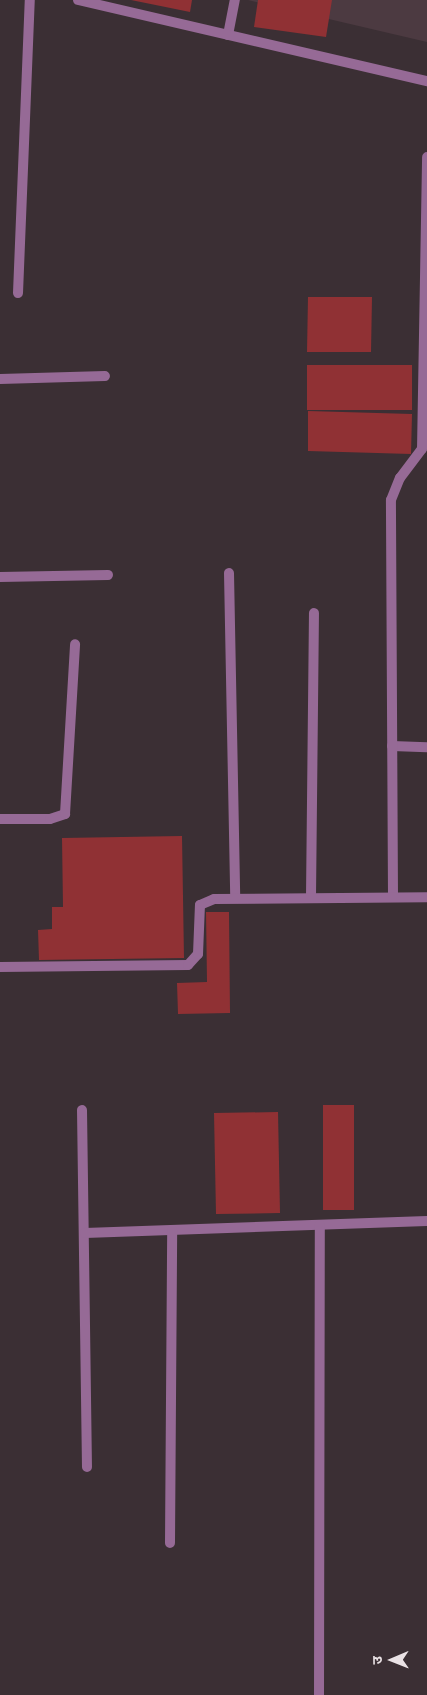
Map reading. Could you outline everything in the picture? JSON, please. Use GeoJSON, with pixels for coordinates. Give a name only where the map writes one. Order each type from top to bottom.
{"type":"FeatureCollection","features":[{"type":"Feature","properties":{"kind":"street"},"geometry":{"type":"LineString","coordinates":[[18,293],[30,0]]}},
{"type":"Feature","properties":{"kind":"street"},"geometry":{"type":"LineString","coordinates":[[78,0],[427,81]]}},
{"type":"Feature","properties":{"kind":"street"},"geometry":{"type":"LineString","coordinates":[[228,35],[235,0]]}},
{"type":"Feature","properties":{"kind":"street"},"geometry":{"type":"LineString","coordinates":[[393,897],[391,500],[400,478],[422,449],[427,157]]}},
{"type":"Feature","properties":{"kind":"street"},"geometry":{"type":"LineString","coordinates":[[0,379],[105,376]]}},
{"type":"Feature","properties":{"kind":"street"},"geometry":{"type":"LineString","coordinates":[[229,573],[235,898]]}},
{"type":"Feature","properties":{"kind":"street"},"geometry":{"type":"LineString","coordinates":[[0,577],[108,575]]}},
{"type":"Feature","properties":{"kind":"street"},"geometry":{"type":"LineString","coordinates":[[312,897],[314,614]]}},
{"type":"Feature","properties":{"kind":"street"},"geometry":{"type":"LineString","coordinates":[[0,819],[50,820],[65,814],[75,644]]}},
{"type":"Feature","properties":{"kind":"street"},"geometry":{"type":"LineString","coordinates":[[392,746],[427,747]]}},
{"type":"Feature","properties":{"kind":"street"},"geometry":{"type":"LineString","coordinates":[[0,967],[188,965],[198,954],[200,905],[235,898],[427,897]]}},
{"type":"Feature","properties":{"kind":"street"},"geometry":{"type":"LineString","coordinates":[[82,1110],[87,1467]]}},
{"type":"Feature","properties":{"kind":"street"},"geometry":{"type":"LineString","coordinates":[[85,1233],[427,1221]]}},
{"type":"Feature","properties":{"kind":"street"},"geometry":{"type":"LineString","coordinates":[[319,1695],[320,1225]]}},
{"type":"Feature","properties":{"kind":"street"},"geometry":{"type":"LineString","coordinates":[[170,1543],[172,1230]]}},
{"type":"Feature","properties":{"kind":"shaded area"},"geometry":{"type":"Polygon","coordinates":[[[248,0],[427,0],[427,42],[248,0]]]}},
{"type":"Feature","properties":{"kind":"building"},"geometry":{"type":"Polygon","coordinates":[[[131,0],[192,0],[190,12],[131,0]]]}},
{"type":"Feature","properties":{"kind":"building"},"geometry":{"type":"Polygon","coordinates":[[[258,0],[332,0],[326,37],[254,27],[258,0]]]}},
{"type":"Feature","properties":{"kind":"building"},"geometry":{"type":"Polygon","coordinates":[[[308,297],[372,297],[371,352],[307,352],[308,297]]]}},
{"type":"Feature","properties":{"kind":"building"},"geometry":{"type":"Polygon","coordinates":[[[307,365],[412,365],[412,410],[307,410],[307,365]]]}},
{"type":"Feature","properties":{"kind":"building"},"geometry":{"type":"Polygon","coordinates":[[[308,411],[412,414],[411,454],[308,451],[308,411]]]}},
{"type":"Feature","properties":{"kind":"building"},"geometry":{"type":"Polygon","coordinates":[[[182,836],[184,958],[39,960],[38,930],[52,929],[52,907],[63,907],[62,838],[182,836]]]}},
{"type":"Feature","properties":{"kind":"building"},"geometry":{"type":"Polygon","coordinates":[[[206,912],[229,912],[230,1013],[178,1014],[177,983],[207,982],[206,912]]]}},
{"type":"Feature","properties":{"kind":"building"},"geometry":{"type":"Polygon","coordinates":[[[323,1105],[354,1105],[354,1210],[323,1210],[323,1105]]]}},
{"type":"Feature","properties":{"kind":"building"},"geometry":{"type":"Polygon","coordinates":[[[278,1112],[280,1213],[216,1214],[214,1113],[278,1112]]]}}]}
